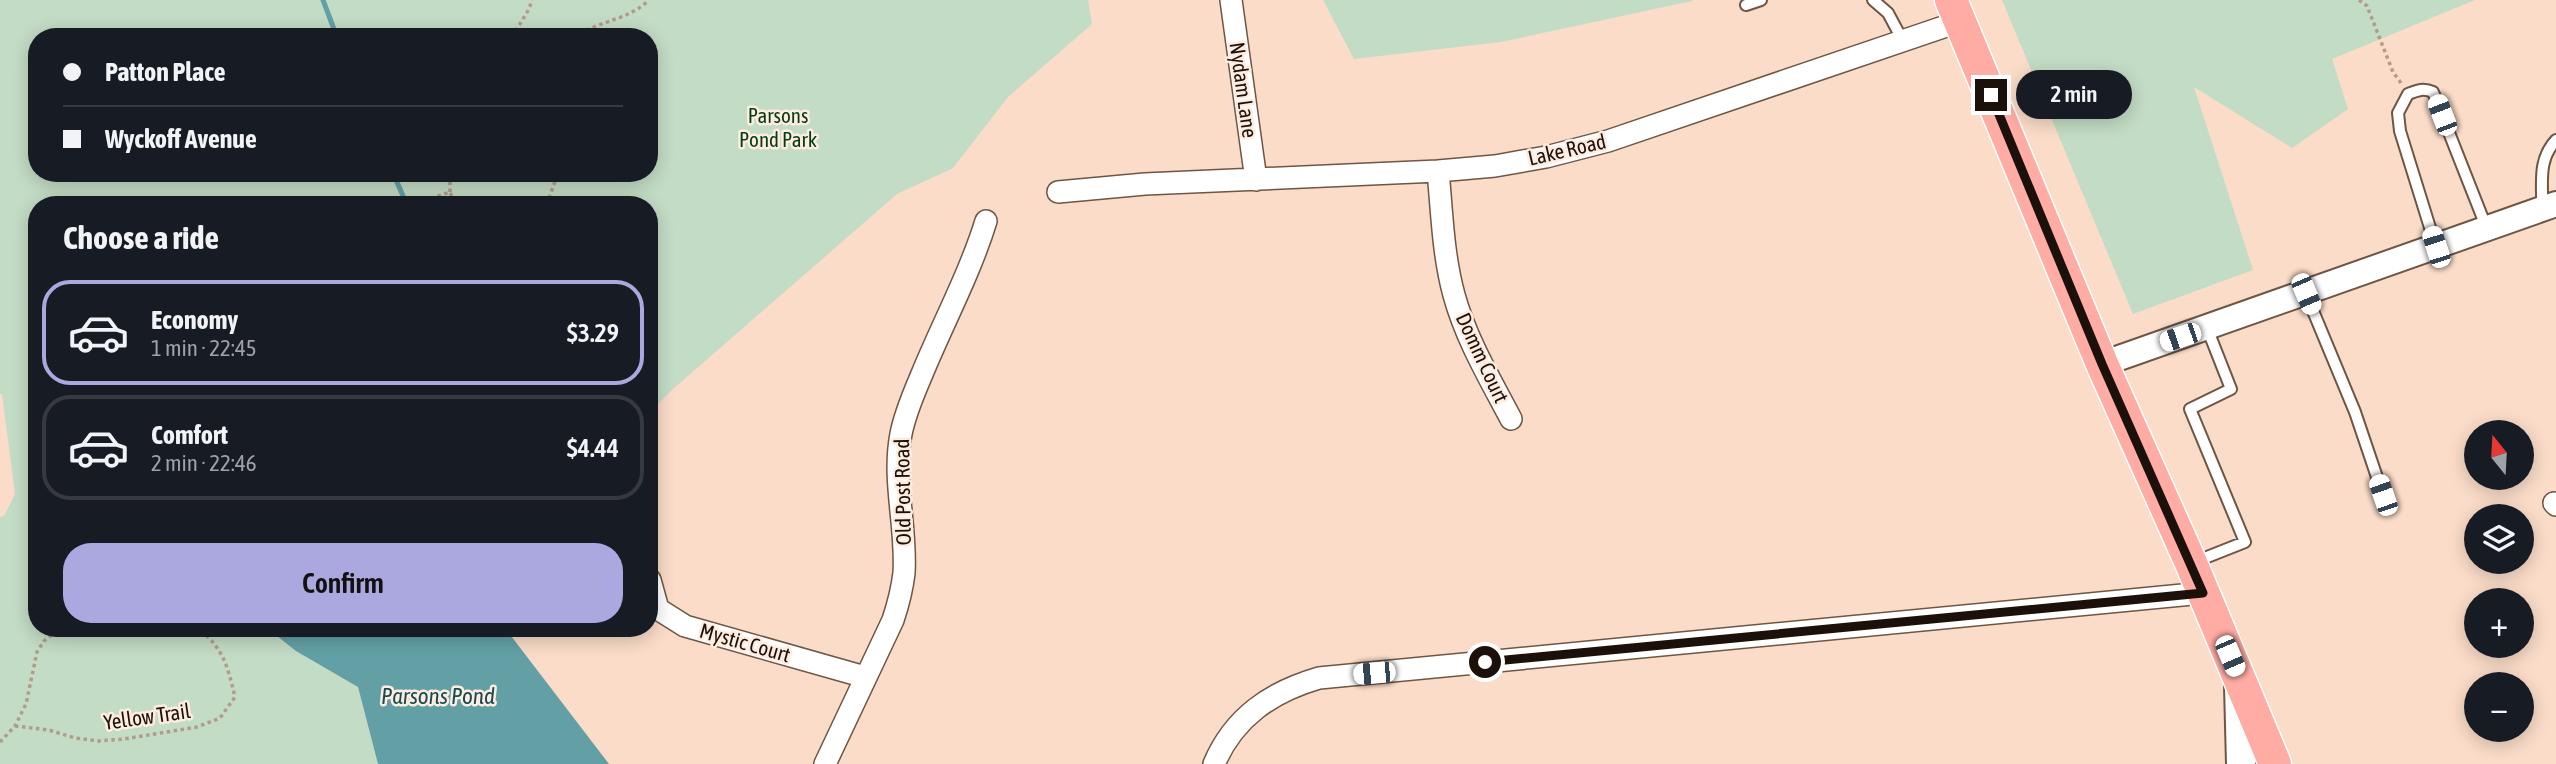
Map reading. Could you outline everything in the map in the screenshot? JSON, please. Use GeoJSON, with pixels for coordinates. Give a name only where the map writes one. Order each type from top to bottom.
{"type":"FeatureCollection","features":[{"type":"Feature","properties":{"kind":"main road"},"geometry":{"type":"LineString","coordinates":[[1956,11],[2102,364],[2275,764]]}},
{"type":"Feature","properties":{"kind":"main road"},"geometry":{"type":"LineString","coordinates":[[2238,677],[2241,764]]}},
{"type":"Feature","properties":{"kind":"street","name":"Nydam Lane"},"geometry":{"type":"LineString","coordinates":[[1231,0],[1256,180]]}},
{"type":"Feature","properties":{"kind":"street","name":"Lake Road"},"geometry":{"type":"LineString","coordinates":[[1058,192],[1155,183],[1438,171],[1495,166],[1546,157],[1608,141],[1903,41],[1956,11]]}},
{"type":"Feature","properties":{"kind":"street","name":"Domm Court"},"geometry":{"type":"LineString","coordinates":[[1438,171],[1446,262],[1454,296],[1465,329],[1511,419]]}},
{"type":"Feature","properties":{"kind":"street"},"geometry":{"type":"LineString","coordinates":[[2102,364],[2549,206]]}},
{"type":"Feature","properties":{"kind":"street","name":"Old Post Road"},"geometry":{"type":"LineString","coordinates":[[824,764],[893,620],[901,595],[904,571],[900,436],[906,411],[946,315],[976,256],[986,221]]}},
{"type":"Feature","properties":{"kind":"street"},"geometry":{"type":"LineString","coordinates":[[1214,764],[1232,731],[1247,715],[1268,698],[1293,685],[1319,678],[2203,593]]}},
{"type":"Feature","properties":{"kind":"street","name":"Mystic Court"},"geometry":{"type":"LineString","coordinates":[[658,609],[685,626],[865,677]]}},
{"type":"Feature","properties":{"kind":"lane"},"geometry":{"type":"LineString","coordinates":[[1746,5],[1761,0]]}},
{"type":"Feature","properties":{"kind":"lane"},"geometry":{"type":"LineString","coordinates":[[1873,0],[1888,13],[1903,41]]}},
{"type":"Feature","properties":{"kind":"lane"},"geometry":{"type":"LineString","coordinates":[[2436,247],[2400,131],[2398,113],[2408,94],[2426,89],[2433,92],[2487,229]]}},
{"type":"Feature","properties":{"kind":"lane"},"geometry":{"type":"LineString","coordinates":[[2549,206],[2543,159],[2556,140]]}},
{"type":"Feature","properties":{"kind":"lane"},"geometry":{"type":"LineString","coordinates":[[2306,294],[2355,412],[2383,495]]}},
{"type":"Feature","properties":{"kind":"lane"},"geometry":{"type":"LineString","coordinates":[[2190,563],[2245,542],[2190,409],[2231,389],[2207,328]]}},
{"type":"Feature","properties":{"kind":"path"},"geometry":{"type":"LineString","coordinates":[[517,28],[532,0]]}},
{"type":"Feature","properties":{"kind":"path"},"geometry":{"type":"LineString","coordinates":[[594,28],[638,11],[649,0]]}},
{"type":"Feature","properties":{"kind":"path"},"geometry":{"type":"LineString","coordinates":[[2360,0],[2367,6],[2393,72],[2408,94]]}},
{"type":"Feature","properties":{"kind":"path"},"geometry":{"type":"LineString","coordinates":[[450,182],[452,196]]}},
{"type":"Feature","properties":{"kind":"path"},"geometry":{"type":"LineString","coordinates":[[436,196],[450,192]]}},
{"type":"Feature","properties":{"kind":"path"},"geometry":{"type":"LineString","coordinates":[[0,742],[15,726],[26,704],[37,652],[49,637]]}},
{"type":"Feature","properties":{"kind":"path","name":"Yellow Trail"},"geometry":{"type":"LineString","coordinates":[[15,726],[99,741],[197,727],[220,718],[235,697],[217,645],[209,637]]}},
{"type":"Feature","properties":{"kind":"green space","name":"Parsons Pond Park"},"geometry":{"type":"Polygon","coordinates":[[[0,0],[1088,0],[1092,24],[1008,97],[953,168],[897,194],[658,404],[658,196],[28,196],[28,637],[392,637],[358,687],[378,764],[0,764],[0,517],[4,516],[15,494],[2,394],[0,0]]]}},
{"type":"Feature","properties":{"kind":"green space"},"geometry":{"type":"Polygon","coordinates":[[[1323,0],[1692,1],[1501,42],[1354,59],[1323,0]]]}},
{"type":"Feature","properties":{"kind":"green space"},"geometry":{"type":"Polygon","coordinates":[[[2002,0],[2475,0],[2332,59],[2348,109],[2292,148],[2194,87],[2253,270],[2133,314],[2002,0]]]}},
{"type":"Feature","properties":{"kind":"water","name":"Parsons Pond"},"geometry":{"type":"Polygon","coordinates":[[[278,637],[512,637],[609,764],[378,764],[358,687],[296,651],[278,637]]]}},
{"type":"Feature","properties":{"kind":"waterway"},"geometry":{"type":"LineString","coordinates":[[323,0],[334,28]]}},
{"type":"Feature","properties":{"kind":"waterway"},"geometry":{"type":"LineString","coordinates":[[397,182],[403,196]]}},
{"type":"Feature","properties":{"kind":"route"},"geometry":{"type":"LineString","coordinates":[[1485,662],[2203,593],[2102,364],[1991,95]]}}]}
